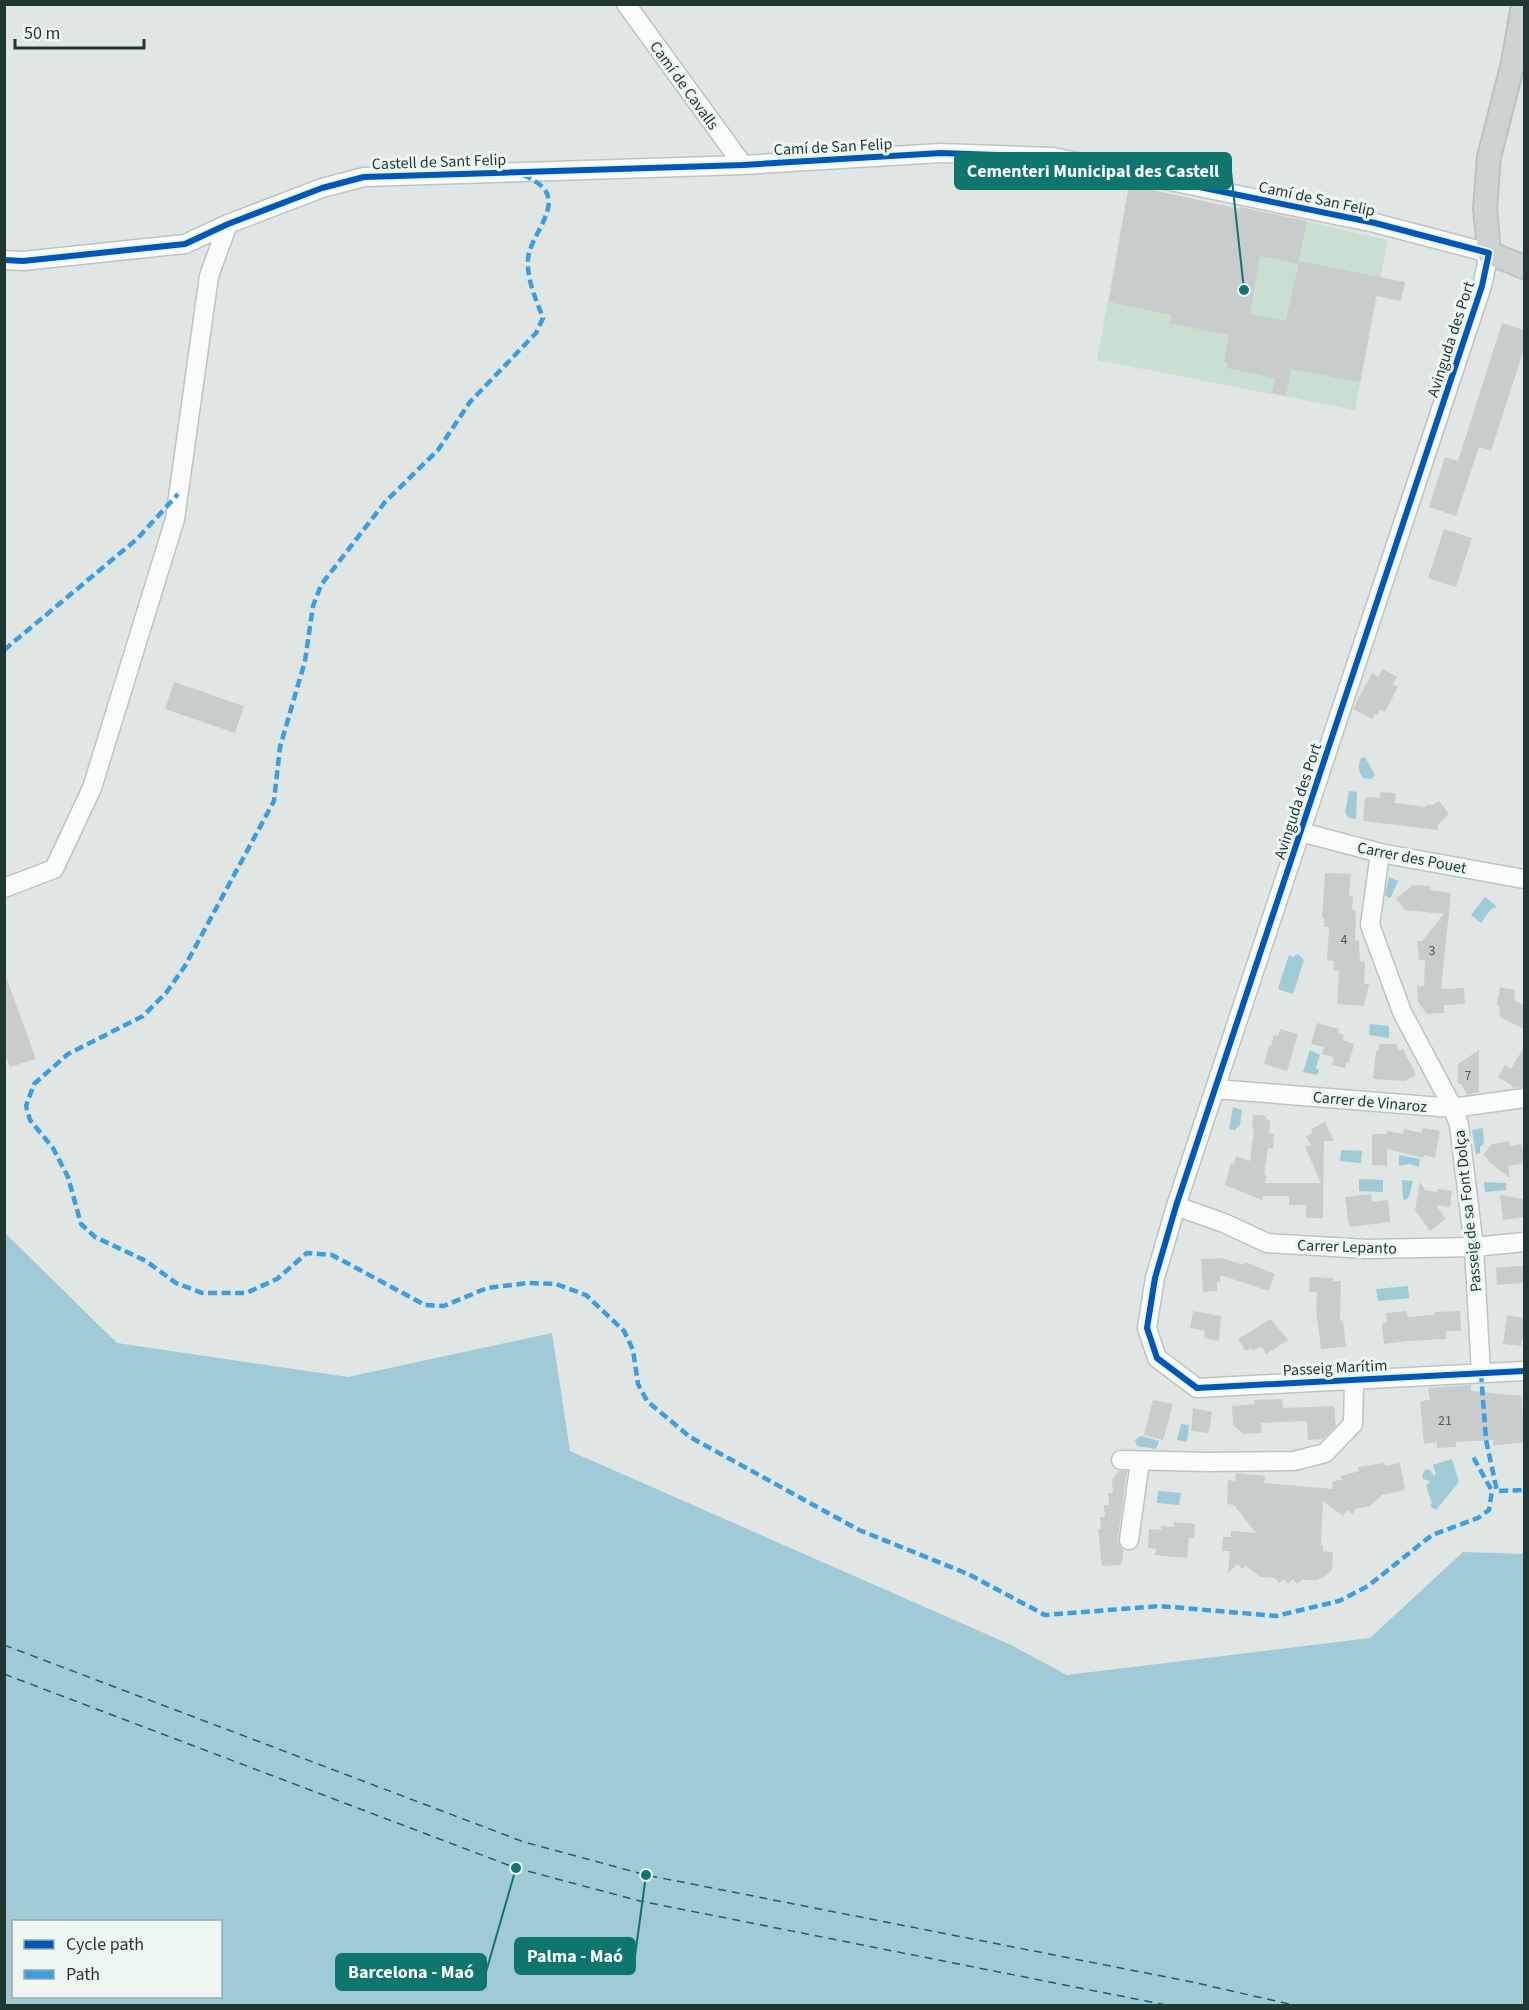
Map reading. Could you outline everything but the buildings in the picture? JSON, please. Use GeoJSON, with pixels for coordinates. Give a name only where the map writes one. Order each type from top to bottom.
{"type":"FeatureCollection","features":[{"type":"Feature","properties":{"kind":"main road"},"geometry":{"type":"LineString","coordinates":[[1523,4],[1513,63],[1489,157],[1485,208],[1489,253],[1524,267]]}},
{"type":"Feature","properties":{"kind":"street","name":"Camí de Cavalls"},"geometry":{"type":"LineString","coordinates":[[626,4],[744,165]]}},
{"type":"Feature","properties":{"kind":"street","name":"Camí de San Felip"},"geometry":{"type":"LineString","coordinates":[[744,165],[941,153],[1053,158],[1375,223],[1489,253]]}},
{"type":"Feature","properties":{"kind":"street","name":"Castell de Sant Felip"},"geometry":{"type":"LineString","coordinates":[[4,260],[23,261],[185,244],[228,224],[322,188],[364,177],[744,165]]}},
{"type":"Feature","properties":{"kind":"street"},"geometry":{"type":"LineString","coordinates":[[4,888],[54,869],[92,788],[175,519],[209,276],[228,224]]}},
{"type":"Feature","properties":{"kind":"street","name":"Avinguda des Port"},"geometry":{"type":"LineString","coordinates":[[1157,1358],[1147,1328],[1155,1278],[1176,1206],[1482,286],[1489,253]]}},
{"type":"Feature","properties":{"kind":"street","name":"Carrer des Pouet"},"geometry":{"type":"LineString","coordinates":[[1300,832],[1380,853],[1524,879]]}},
{"type":"Feature","properties":{"kind":"street","name":"Passeig de sa Font Dolça"},"geometry":{"type":"LineString","coordinates":[[1380,853],[1370,925],[1402,1012],[1453,1108],[1459,1125],[1474,1247],[1481,1373]]}},
{"type":"Feature","properties":{"kind":"street","name":"Carrer de Vinaroz"},"geometry":{"type":"LineString","coordinates":[[1215,1089],[1453,1108],[1524,1098]]}},
{"type":"Feature","properties":{"kind":"street","name":"Carrer Lepanto"},"geometry":{"type":"LineString","coordinates":[[1176,1206],[1224,1223],[1268,1243],[1367,1249],[1474,1247],[1524,1242]]}},
{"type":"Feature","properties":{"kind":"street","name":"Passeig Marítim"},"geometry":{"type":"LineString","coordinates":[[1157,1358],[1197,1388],[1524,1371]]}},
{"type":"Feature","properties":{"kind":"street"},"geometry":{"type":"LineString","coordinates":[[1121,1460],[1294,1461],[1325,1453],[1353,1424],[1354,1380]]}},
{"type":"Feature","properties":{"kind":"street"},"geometry":{"type":"LineString","coordinates":[[1130,1540],[1140,1461]]}},
{"type":"Feature","properties":{"kind":"green space"},"geometry":{"type":"Polygon","coordinates":[[[1129,185],[1388,240],[1355,410],[1097,360],[1129,185]]]}},
{"type":"Feature","properties":{"kind":"water"},"geometry":{"type":"Polygon","coordinates":[[[1365,757],[1375,775],[1371,779],[1363,778],[1359,771],[1361,758],[1365,757]]]}},
{"type":"Feature","properties":{"kind":"water"},"geometry":{"type":"Polygon","coordinates":[[[1349,791],[1357,792],[1356,819],[1349,818],[1345,813],[1349,791]]]}},
{"type":"Feature","properties":{"kind":"water"},"geometry":{"type":"Polygon","coordinates":[[[1389,877],[1398,881],[1389,898],[1385,895],[1389,877]]]}},
{"type":"Feature","properties":{"kind":"water"},"geometry":{"type":"Polygon","coordinates":[[[1485,897],[1496,908],[1491,909],[1481,923],[1471,915],[1485,897]]]}},
{"type":"Feature","properties":{"kind":"water"},"geometry":{"type":"Polygon","coordinates":[[[1298,954],[1304,960],[1293,994],[1278,989],[1289,955],[1293,957],[1298,954]]]}},
{"type":"Feature","properties":{"kind":"water"},"geometry":{"type":"Polygon","coordinates":[[[1370,1024],[1389,1026],[1389,1038],[1369,1035],[1370,1024]]]}},
{"type":"Feature","properties":{"kind":"water"},"geometry":{"type":"Polygon","coordinates":[[[1310,1050],[1320,1055],[1316,1068],[1319,1070],[1317,1075],[1303,1072],[1310,1050]]]}},
{"type":"Feature","properties":{"kind":"water"},"geometry":{"type":"Polygon","coordinates":[[[1233,1107],[1242,1110],[1240,1125],[1235,1130],[1229,1129],[1233,1107]]]}},
{"type":"Feature","properties":{"kind":"water"},"geometry":{"type":"Polygon","coordinates":[[[1483,1128],[1484,1143],[1480,1147],[1480,1153],[1476,1155],[1472,1130],[1483,1128]]]}},
{"type":"Feature","properties":{"kind":"water"},"geometry":{"type":"Polygon","coordinates":[[[1341,1150],[1362,1151],[1361,1163],[1340,1161],[1341,1150]]]}},
{"type":"Feature","properties":{"kind":"water"},"geometry":{"type":"Polygon","coordinates":[[[1399,1155],[1420,1159],[1419,1167],[1409,1164],[1399,1166],[1399,1155]]]}},
{"type":"Feature","properties":{"kind":"water"},"geometry":{"type":"Polygon","coordinates":[[[1359,1179],[1383,1180],[1383,1192],[1359,1191],[1359,1179]]]}},
{"type":"Feature","properties":{"kind":"water"},"geometry":{"type":"Polygon","coordinates":[[[1402,1180],[1413,1181],[1409,1197],[1405,1200],[1403,1199],[1402,1180]]]}},
{"type":"Feature","properties":{"kind":"water"},"geometry":{"type":"Polygon","coordinates":[[[1484,1182],[1506,1183],[1506,1190],[1485,1192],[1484,1182]]]}},
{"type":"Feature","properties":{"kind":"water"},"geometry":{"type":"Polygon","coordinates":[[[5,1233],[117,1343],[348,1377],[552,1333],[570,1451],[1009,1644],[1067,1675],[1370,1638],[1463,1552],[1524,1554],[1524,2005],[5,2005],[5,1233]]]}},
{"type":"Feature","properties":{"kind":"water"},"geometry":{"type":"Polygon","coordinates":[[[1408,1286],[1409,1298],[1378,1301],[1376,1289],[1408,1286]]]}},
{"type":"Feature","properties":{"kind":"water"},"geometry":{"type":"Polygon","coordinates":[[[1181,1424],[1189,1425],[1187,1442],[1177,1440],[1181,1424]]]}},
{"type":"Feature","properties":{"kind":"water"},"geometry":{"type":"Polygon","coordinates":[[[1141,1436],[1159,1441],[1156,1449],[1137,1446],[1135,1440],[1141,1436]]]}},
{"type":"Feature","properties":{"kind":"water"},"geometry":{"type":"Polygon","coordinates":[[[1452,1459],[1459,1482],[1436,1510],[1430,1506],[1432,1503],[1426,1486],[1430,1481],[1423,1479],[1422,1475],[1426,1469],[1430,1470],[1434,1476],[1436,1474],[1433,1465],[1452,1459]]]}},
{"type":"Feature","properties":{"kind":"water"},"geometry":{"type":"Polygon","coordinates":[[[1158,1491],[1181,1493],[1179,1505],[1157,1503],[1158,1491]]]}},
{"type":"Feature","properties":{"kind":"ferry route"},"geometry":{"type":"LineString","coordinates":[[4,1645],[524,1842],[646,1875],[1192,1982],[1298,2006]]}},
{"type":"Feature","properties":{"kind":"ferry route"},"geometry":{"type":"LineString","coordinates":[[4,1674],[516,1868],[640,1901],[1171,2006]]}},
{"type":"Feature","properties":{"kind":"marked path"},"geometry":{"type":"LineString","coordinates":[[523,175],[539,184],[546,192],[549,201],[544,221],[528,260],[530,283],[543,318],[536,333],[470,402],[438,450],[385,502],[321,585],[313,606],[305,661],[280,747],[274,801],[185,966],[166,993],[143,1016],[68,1054],[34,1084],[26,1106],[30,1120],[53,1148],[68,1177],[81,1224],[95,1237],[146,1261],[176,1283],[202,1293],[246,1293],[277,1279],[307,1253],[332,1255],[425,1305],[444,1306],[487,1288],[528,1283],[556,1284],[586,1295],[624,1331],[633,1350],[638,1384],[647,1401],[690,1437],[859,1530],[968,1574],[1045,1615],[1160,1606],[1276,1616],[1339,1601],[1368,1586],[1432,1535],[1478,1518],[1489,1510],[1492,1491],[1472,1455]]}},
{"type":"Feature","properties":{"kind":"marked path"},"geometry":{"type":"LineString","coordinates":[[4,650],[137,539],[178,494]]}},
{"type":"Feature","properties":{"kind":"marked path"},"geometry":{"type":"LineString","coordinates":[[1481,1373],[1486,1440],[1497,1491],[1524,1490]]}},
{"type":"Feature","properties":{"kind":"cycle path"},"geometry":{"type":"LineString","coordinates":[[4,260],[23,261],[185,244],[228,224],[322,188],[364,177],[743,165],[941,153],[1053,157],[1375,223],[1489,253],[1482,286],[1176,1206],[1155,1278],[1147,1328],[1157,1358],[1197,1388],[1524,1371]]}},
{"type":"Feature","properties":{"kind":"place","name":"Cementeri Municipal des Castell"},"geometry":{"type":"Point","coordinates":[1244,290]}},
{"type":"Feature","properties":{"kind":"place","name":"Barcelona - Maó"},"geometry":{"type":"Point","coordinates":[516,1868]}},
{"type":"Feature","properties":{"kind":"place","name":"Palma - Maó"},"geometry":{"type":"Point","coordinates":[646,1875]}}]}
